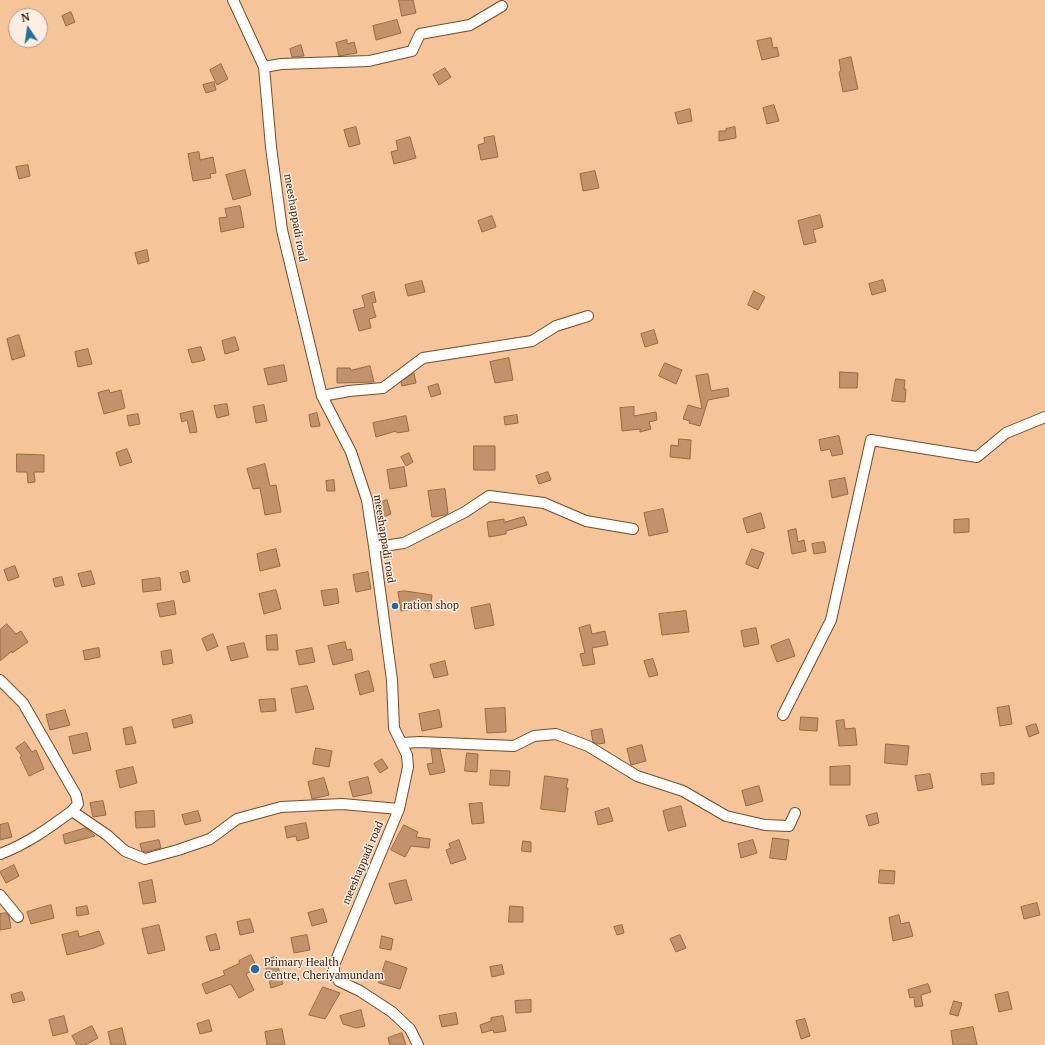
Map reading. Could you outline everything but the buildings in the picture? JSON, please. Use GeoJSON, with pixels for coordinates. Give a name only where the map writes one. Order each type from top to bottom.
{"type":"FeatureCollection","features":[{"type":"Feature","properties":{"kind":"street","name":"meeshappadi road"},"geometry":{"type":"LineString","coordinates":[[234,0],[264,67],[271,147],[282,230],[322,396],[351,452],[367,500],[392,680],[394,728],[408,755],[408,766],[399,809],[334,965],[334,974],[339,980],[360,991],[392,1012],[410,1029],[418,1045]]}},
{"type":"Feature","properties":{"kind":"street"},"geometry":{"type":"LineString","coordinates":[[264,67],[281,64],[369,61],[412,51],[420,34],[470,25],[502,6]]}},
{"type":"Feature","properties":{"kind":"street"},"geometry":{"type":"LineString","coordinates":[[322,396],[349,391],[383,388],[422,358],[532,341],[556,326],[588,316]]}},
{"type":"Feature","properties":{"kind":"street"},"geometry":{"type":"LineString","coordinates":[[783,716],[831,620],[871,440],[977,457],[1006,433],[1045,417]]}},
{"type":"Feature","properties":{"kind":"street"},"geometry":{"type":"LineString","coordinates":[[374,546],[404,543],[465,512],[489,496],[544,503],[586,521],[632,529]]}},
{"type":"Feature","properties":{"kind":"street"},"geometry":{"type":"LineString","coordinates":[[0,680],[23,703],[76,795],[78,804],[72,811],[37,836],[24,844],[0,854]]}},
{"type":"Feature","properties":{"kind":"street"},"geometry":{"type":"LineString","coordinates":[[402,743],[420,742],[514,746],[534,736],[556,734],[588,746],[637,776],[683,791],[726,816],[766,825],[789,826],[795,813]]}},
{"type":"Feature","properties":{"kind":"street"},"geometry":{"type":"LineString","coordinates":[[72,811],[107,835],[125,851],[145,859],[210,839],[237,819],[281,807],[342,804],[399,809]]}},
{"type":"Feature","properties":{"kind":"street"},"geometry":{"type":"LineString","coordinates":[[0,895],[18,917]]}},
{"type":"Feature","properties":{"kind":"place","name":"ration shop"},"geometry":{"type":"Point","coordinates":[395,606]}},
{"type":"Feature","properties":{"kind":"place","name":"Primary Health Centre, Cheriyamundam"},"geometry":{"type":"Point","coordinates":[255,969]}}]}
